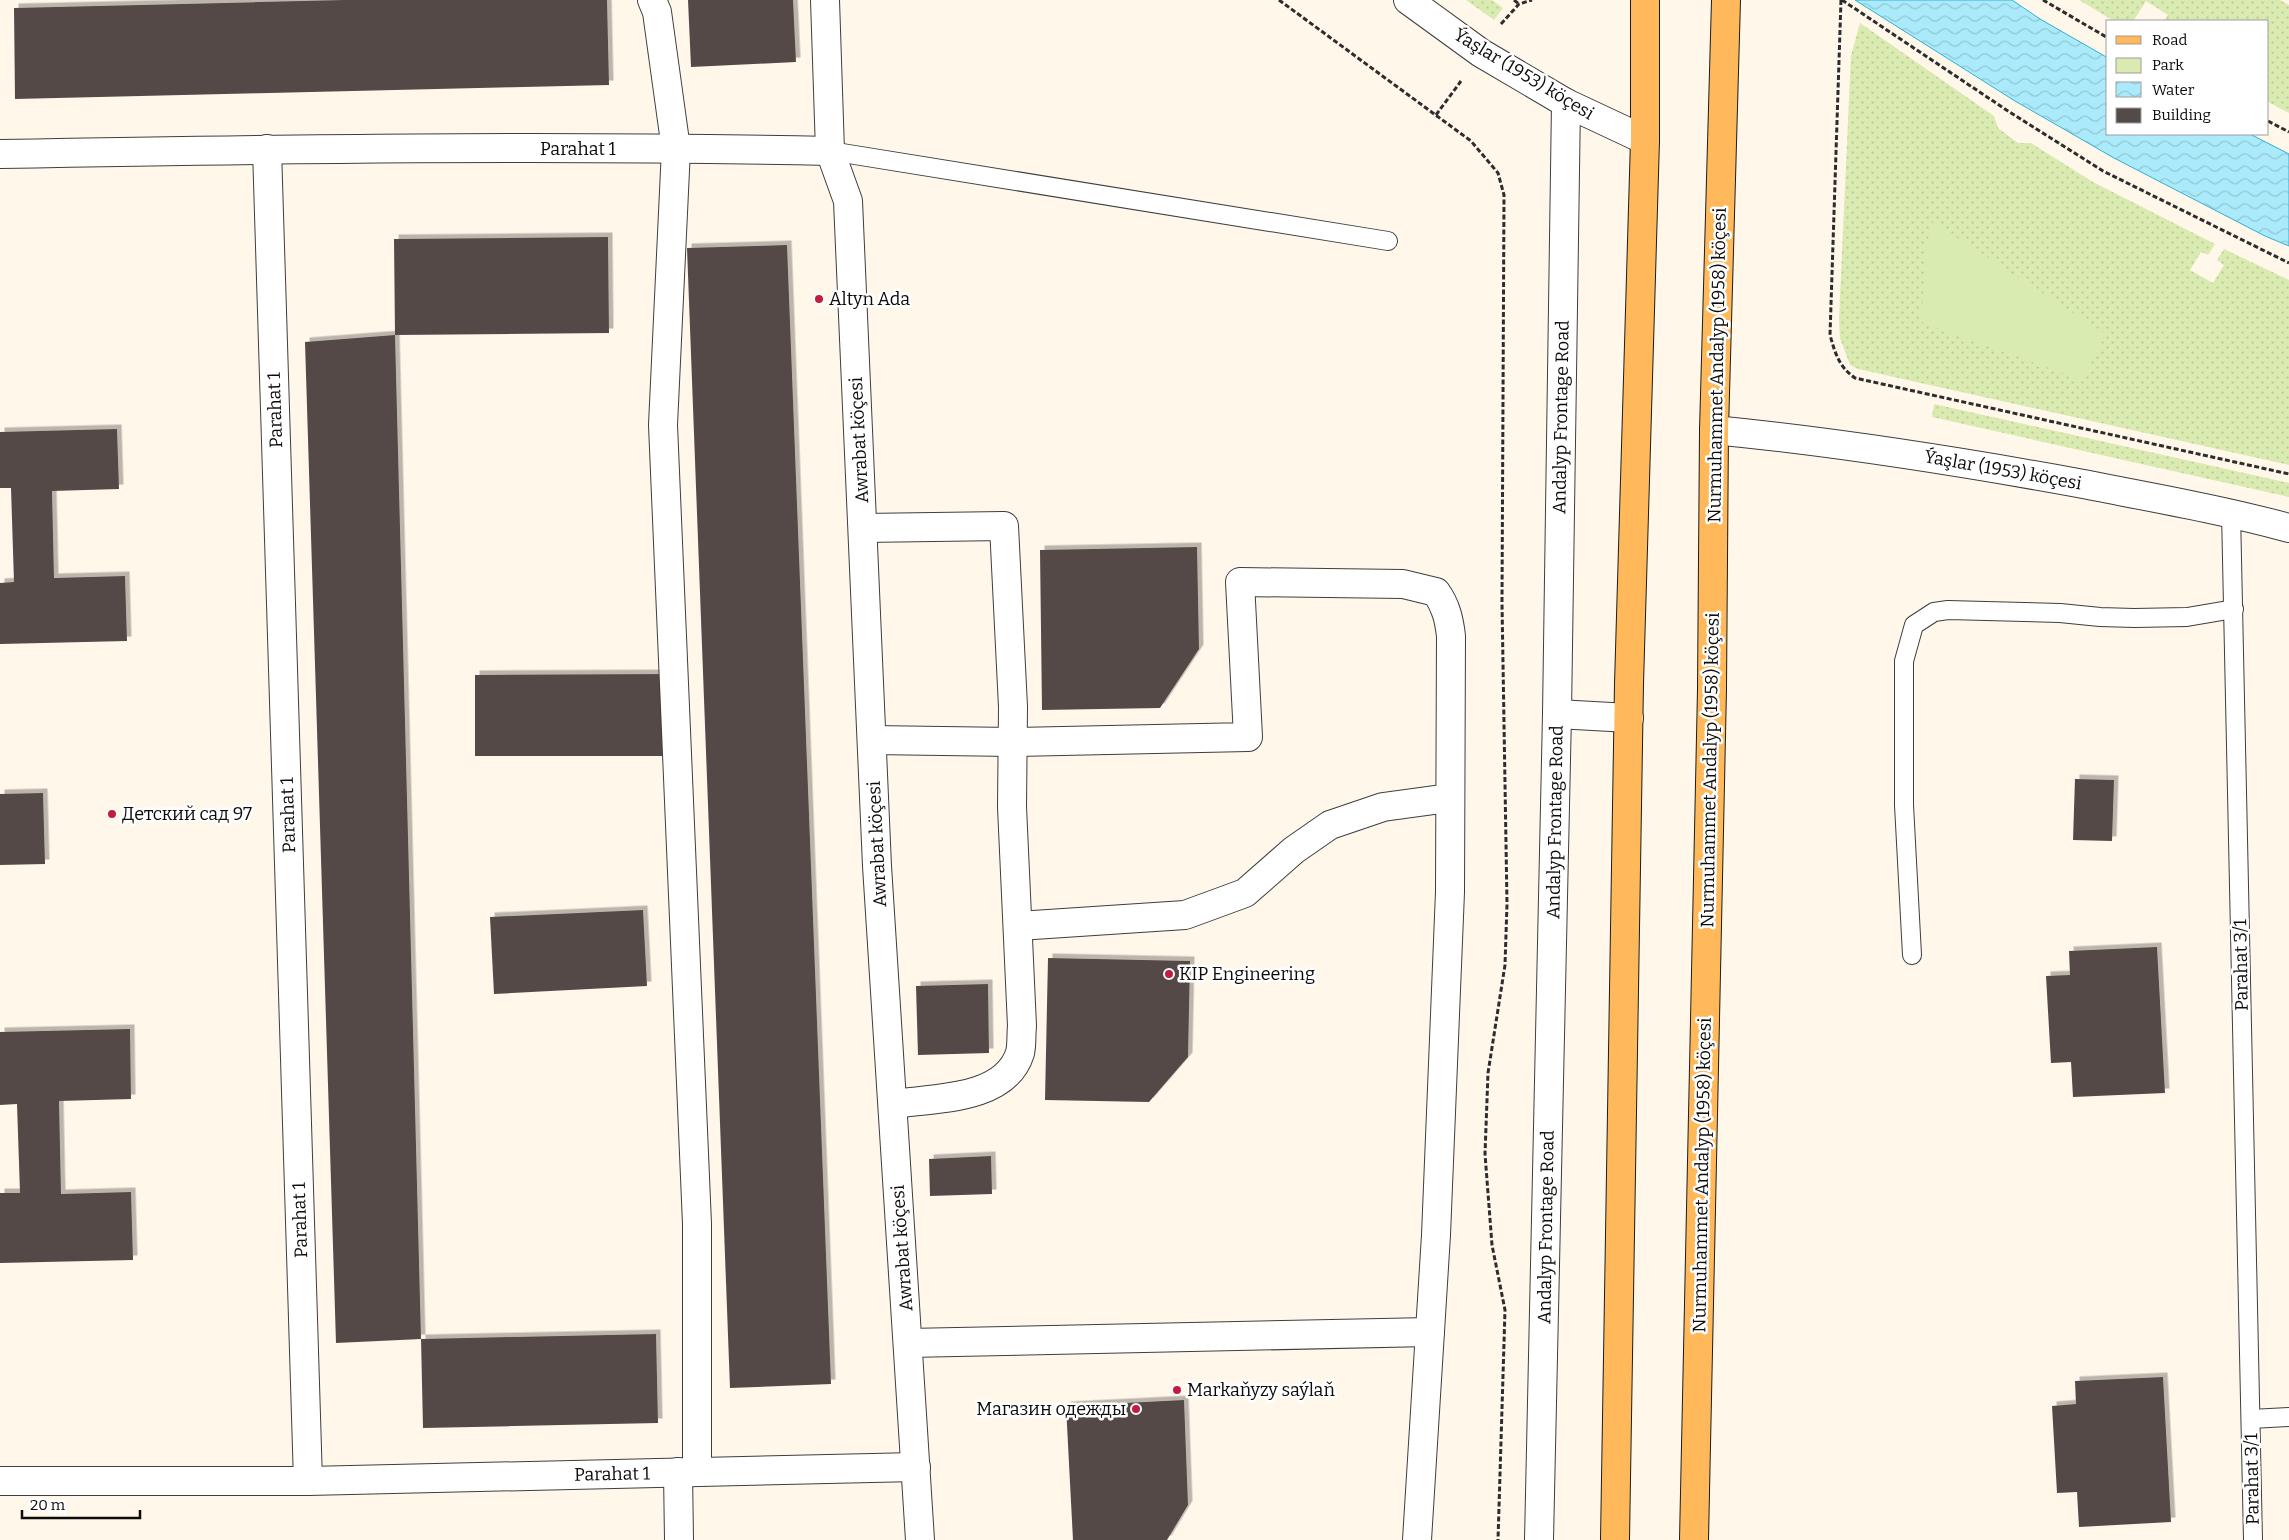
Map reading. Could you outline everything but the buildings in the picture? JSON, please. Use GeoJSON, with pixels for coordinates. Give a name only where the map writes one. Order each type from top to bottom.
{"type":"FeatureCollection","features":[{"type":"Feature","properties":{"kind":"main road"},"geometry":{"type":"LineString","coordinates":[[1616,1540],[1629,718],[1645,140],[1645,0]]}},
{"type":"Feature","properties":{"kind":"main road","name":"Nurmuhammet Andalyp (1958) köçesi"},"geometry":{"type":"LineString","coordinates":[[1694,1540],[1712,699],[1714,430],[1729,7]]}},
{"type":"Feature","properties":{"kind":"street"},"geometry":{"type":"LineString","coordinates":[[652,0],[657,12],[676,149],[663,424],[696,1224],[688,1472],[679,1540]]}},
{"type":"Feature","properties":{"kind":"street","name":"Awrabat köçesi"},"geometry":{"type":"LineString","coordinates":[[826,0],[830,151],[848,201],[878,866],[920,1540]]}},
{"type":"Feature","properties":{"kind":"street","name":"Ýaşlar (1953) köçesi"},"geometry":{"type":"LineString","coordinates":[[1408,0],[1481,53],[1566,103],[1645,140]]}},
{"type":"Feature","properties":{"kind":"street","name":"Andalyp Frontage Road"},"geometry":{"type":"LineString","coordinates":[[1539,1540],[1557,714],[1566,103]]}},
{"type":"Feature","properties":{"kind":"street","name":"Parahat 1"},"geometry":{"type":"LineString","coordinates":[[267,149],[308,1481]]}},
{"type":"Feature","properties":{"kind":"street","name":"Parahat 1"},"geometry":{"type":"LineString","coordinates":[[0,154],[267,149],[830,151]]}},
{"type":"Feature","properties":{"kind":"street","name":"Ýaşlar (1953) köçesi"},"geometry":{"type":"LineString","coordinates":[[1714,430],[1784,437],[1960,462],[2231,512],[2289,528]]}},
{"type":"Feature","properties":{"kind":"street"},"geometry":{"type":"LineString","coordinates":[[862,528],[1004,526],[1013,742],[1012,807],[1022,1026],[1020,1052],[1014,1066],[1005,1078],[993,1086],[974,1092],[893,1104]]}},
{"type":"Feature","properties":{"kind":"street"},"geometry":{"type":"LineString","coordinates":[[872,740],[1013,742],[1248,737],[1240,582],[1403,584],[1436,592],[1449,618],[1451,636],[1450,892],[1430,1332],[1417,1540]]}},
{"type":"Feature","properties":{"kind":"street"},"geometry":{"type":"LineString","coordinates":[[1557,714],[1629,718]]}},
{"type":"Feature","properties":{"kind":"street"},"geometry":{"type":"LineString","coordinates":[[1018,926],[1185,915],[1245,893],[1294,850],[1330,826],[1383,807],[1449,798]]}},
{"type":"Feature","properties":{"kind":"street"},"geometry":{"type":"LineString","coordinates":[[908,1343],[1430,1332]]}},
{"type":"Feature","properties":{"kind":"street","name":"Parahat 1"},"geometry":{"type":"LineString","coordinates":[[0,1481],[308,1481],[916,1466]]}},
{"type":"Feature","properties":{"kind":"lane"},"geometry":{"type":"LineString","coordinates":[[830,151],[1388,241]]}},
{"type":"Feature","properties":{"kind":"lane","name":"Parahat 3/1"},"geometry":{"type":"LineString","coordinates":[[2231,512],[2253,1540]]}},
{"type":"Feature","properties":{"kind":"lane"},"geometry":{"type":"LineString","coordinates":[[1912,955],[1904,805],[1904,661],[1914,625],[1934,612],[1948,610],[2060,613],[2134,618],[2188,617],[2234,609]]}},
{"type":"Feature","properties":{"kind":"lane","name":"Parahat 3/1"},"geometry":{"type":"LineString","coordinates":[[2251,1419],[2289,1417]]}},
{"type":"Feature","properties":{"kind":"path"},"geometry":{"type":"LineString","coordinates":[[1514,0],[1519,4]]}},
{"type":"Feature","properties":{"kind":"path"},"geometry":{"type":"LineString","coordinates":[[1500,26],[1519,4],[1532,0]]}},
{"type":"Feature","properties":{"kind":"path"},"geometry":{"type":"LineString","coordinates":[[2289,263],[2103,171],[2008,111],[1842,0],[1830,336],[1837,359],[1844,370],[1855,378],[2289,474]]}},
{"type":"Feature","properties":{"kind":"path"},"geometry":{"type":"LineString","coordinates":[[2046,1],[2106,37]]}},
{"type":"Feature","properties":{"kind":"path"},"geometry":{"type":"LineString","coordinates":[[1436,115],[1463,79]]}},
{"type":"Feature","properties":{"kind":"path"},"geometry":{"type":"LineString","coordinates":[[2269,122],[2289,132]]}},
{"type":"Feature","properties":{"kind":"green space"},"geometry":{"type":"Polygon","coordinates":[[[1466,0],[1492,0],[1503,8],[1494,20],[1466,0]]]}},
{"type":"Feature","properties":{"kind":"green space"},"geometry":{"type":"Polygon","coordinates":[[[2079,0],[2280,0],[2289,5],[2289,113],[2269,103],[2269,20],[2165,20],[2168,15],[2146,1],[2134,20],[2112,20],[2079,0]]]}},
{"type":"Feature","properties":{"kind":"green space"},"geometry":{"type":"Polygon","coordinates":[[[1860,23],[1994,116],[1998,128],[2018,143],[2031,143],[2093,182],[2215,244],[2208,255],[2201,252],[2190,270],[2213,283],[2224,265],[2217,260],[2224,249],[2289,280],[2289,465],[1858,369],[1850,365],[1840,338],[1839,319],[1851,56],[1860,23]]]}},
{"type":"Feature","properties":{"kind":"green space"},"geometry":{"type":"Polygon","coordinates":[[[1932,222],[2106,334],[2082,380],[1921,322],[1926,249],[1932,222]]]}},
{"type":"Feature","properties":{"kind":"green space"},"geometry":{"type":"Polygon","coordinates":[[[1934,404],[2289,483],[2289,497],[1932,417],[1934,404]]]}},
{"type":"Feature","properties":{"kind":"water"},"geometry":{"type":"Polygon","coordinates":[[[1855,0],[2012,0],[2040,19],[2106,57],[2106,135],[2252,135],[2289,154],[2289,246],[2265,236],[2114,158],[2015,101],[1855,0]]]}},
{"type":"Feature","properties":{"kind":"place","name":"Altyn Ada"},"geometry":{"type":"Point","coordinates":[819,299]}},
{"type":"Feature","properties":{"kind":"place","name":"Детский сад 97"},"geometry":{"type":"Point","coordinates":[112,814]}},
{"type":"Feature","properties":{"kind":"place","name":"KIP Engineering"},"geometry":{"type":"Point","coordinates":[1169,974]}},
{"type":"Feature","properties":{"kind":"place","name":"Markaňyzy saýlaň"},"geometry":{"type":"Point","coordinates":[1177,1390]}},
{"type":"Feature","properties":{"kind":"place","name":"Магазин одежды"},"geometry":{"type":"Point","coordinates":[1136,1409]}}]}
